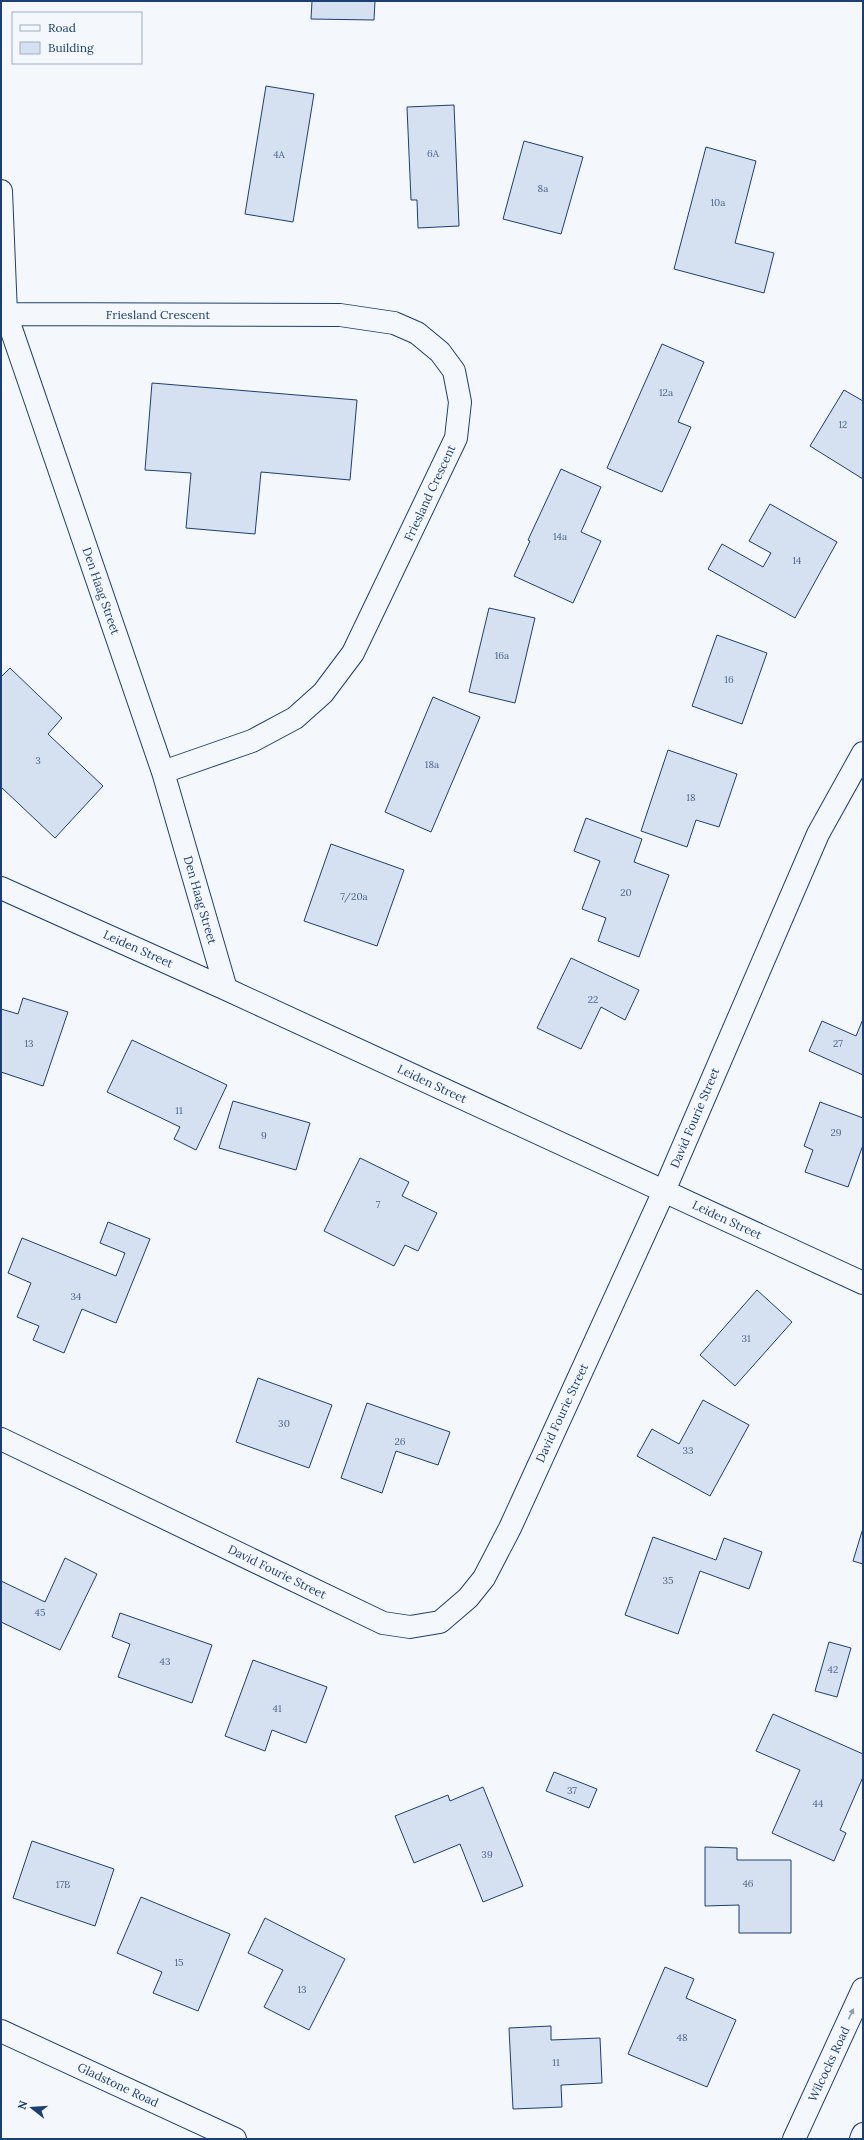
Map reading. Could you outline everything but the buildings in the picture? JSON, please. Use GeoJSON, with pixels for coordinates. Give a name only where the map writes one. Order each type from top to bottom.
{"type":"FeatureCollection","features":[{"type":"Feature","properties":{"kind":"street","name":"Den Haag Street"},"geometry":{"type":"LineString","coordinates":[[1,191],[4,314],[163,772],[226,989]]}},
{"type":"Feature","properties":{"kind":"street","name":"Friesland Crescent"},"geometry":{"type":"LineString","coordinates":[[4,314],[340,315],[394,323],[417,333],[440,352],[454,371],[460,402],[456,438],[353,653],[323,693],[294,718],[252,741],[163,772]]}},
{"type":"Feature","properties":{"kind":"street","name":"David Fourie Street"},"geometry":{"type":"LineString","coordinates":[[1,1439],[383,1623],[410,1627],[440,1622],[468,1598],[484,1578],[510,1528],[664,1191],[818,834],[863,753]]}},
{"type":"Feature","properties":{"kind":"street","name":"Leiden Street"},"geometry":{"type":"LineString","coordinates":[[1,888],[226,989],[863,1283]]}},
{"type":"Feature","properties":{"kind":"street","name":"Wilcocks Road"},"geometry":{"type":"LineString","coordinates":[[794,2139],[863,1989]]}},
{"type":"Feature","properties":{"kind":"street","name":"Gladstone Road"},"geometry":{"type":"LineString","coordinates":[[1,2031],[235,2139]]}},
{"type":"Feature","properties":{"kind":"street"},"geometry":{"type":"LineString","coordinates":[[861,2139],[863,2134]]}}]}
